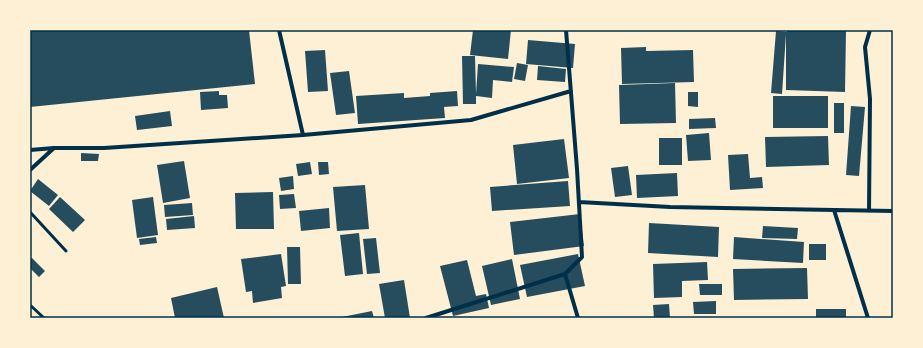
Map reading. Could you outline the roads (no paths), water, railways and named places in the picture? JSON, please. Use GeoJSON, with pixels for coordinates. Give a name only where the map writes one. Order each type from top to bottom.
{"type":"FeatureCollection","features":[{"type":"Feature","properties":{"kind":"street"},"geometry":{"type":"LineString","coordinates":[[279,30],[303,135]]}},
{"type":"Feature","properties":{"kind":"street"},"geometry":{"type":"LineString","coordinates":[[426,318],[565,274],[582,257],[566,30]]}},
{"type":"Feature","properties":{"kind":"street"},"geometry":{"type":"LineString","coordinates":[[869,211],[870,99],[866,47],[870,30]]}},
{"type":"Feature","properties":{"kind":"street"},"geometry":{"type":"LineString","coordinates":[[30,150],[54,148],[104,148],[303,135],[472,120],[571,90]]}},
{"type":"Feature","properties":{"kind":"street"},"geometry":{"type":"LineString","coordinates":[[30,170],[54,148]]}},
{"type":"Feature","properties":{"kind":"street"},"geometry":{"type":"LineString","coordinates":[[579,202],[670,207],[893,211]]}},
{"type":"Feature","properties":{"kind":"street"},"geometry":{"type":"LineString","coordinates":[[834,210],[868,318]]}},
{"type":"Feature","properties":{"kind":"street"},"geometry":{"type":"LineString","coordinates":[[565,274],[578,318]]}},
{"type":"Feature","properties":{"kind":"lane"},"geometry":{"type":"LineString","coordinates":[[30,212],[66,251]]}},
{"type":"Feature","properties":{"kind":"lane"},"geometry":{"type":"LineString","coordinates":[[30,305],[44,318]]}}]}
